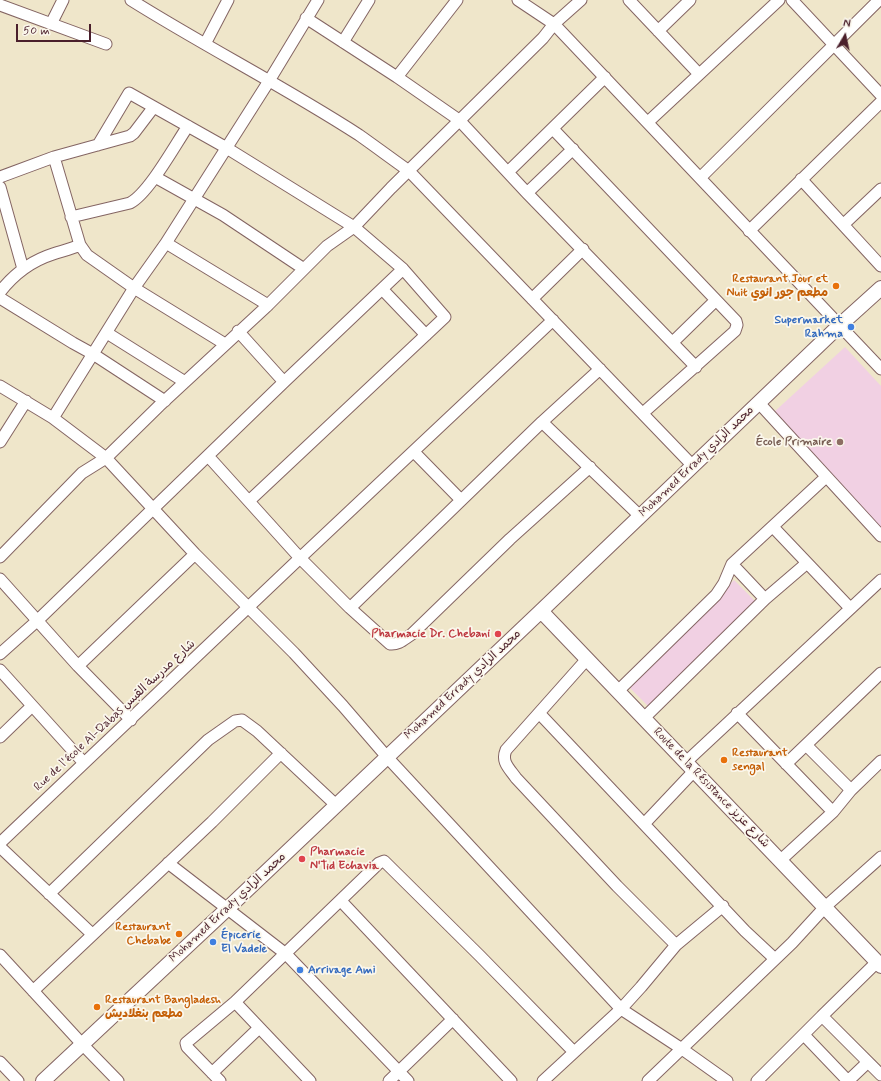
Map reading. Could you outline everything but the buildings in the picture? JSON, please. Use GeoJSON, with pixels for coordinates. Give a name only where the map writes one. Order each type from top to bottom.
{"type":"FeatureCollection","features":[{"type":"Feature","properties":{"kind":"street"},"geometry":{"type":"LineString","coordinates":[[51,24],[63,0]]}},
{"type":"Feature","properties":{"kind":"street"},"geometry":{"type":"LineString","coordinates":[[131,0],[358,135],[408,171],[693,466]]}},
{"type":"Feature","properties":{"kind":"street"},"geometry":{"type":"LineString","coordinates":[[205,44],[228,0]]}},
{"type":"Feature","properties":{"kind":"street"},"geometry":{"type":"LineString","coordinates":[[53,418],[134,288],[166,242],[225,147],[269,81],[318,0]]}},
{"type":"Feature","properties":{"kind":"street"},"geometry":{"type":"LineString","coordinates":[[343,42],[369,0]]}},
{"type":"Feature","properties":{"kind":"street"},"geometry":{"type":"LineString","coordinates":[[397,77],[457,0]]}},
{"type":"Feature","properties":{"kind":"street"},"geometry":{"type":"LineString","coordinates":[[518,0],[554,24],[881,369]]}},
{"type":"Feature","properties":{"kind":"street"},"geometry":{"type":"LineString","coordinates":[[0,557],[82,473],[106,458],[238,331],[268,305],[327,246],[354,227],[459,120],[543,38],[554,24],[581,0]]}},
{"type":"Feature","properties":{"kind":"street"},"geometry":{"type":"LineString","coordinates":[[629,0],[699,74]]}},
{"type":"Feature","properties":{"kind":"street"},"geometry":{"type":"LineString","coordinates":[[658,31],[690,0]]}},
{"type":"Feature","properties":{"kind":"street"},"geometry":{"type":"LineString","coordinates":[[648,122],[779,0]]}},
{"type":"Feature","properties":{"kind":"street"},"geometry":{"type":"LineString","coordinates":[[792,0],[881,95]]}},
{"type":"Feature","properties":{"kind":"street"},"geometry":{"type":"LineString","coordinates":[[700,178],[879,0]]}},
{"type":"Feature","properties":{"kind":"street"},"geometry":{"type":"LineString","coordinates":[[3,7],[106,44]]}},
{"type":"Feature","properties":{"kind":"street"},"geometry":{"type":"LineString","coordinates":[[306,18],[397,77],[459,120],[527,193],[696,367]]}},
{"type":"Feature","properties":{"kind":"street"},"geometry":{"type":"LineString","coordinates":[[508,172],[605,77]]}},
{"type":"Feature","properties":{"kind":"street"},"geometry":{"type":"LineString","coordinates":[[98,145],[129,93],[225,147],[354,227],[403,269],[446,317],[249,501]]}},
{"type":"Feature","properties":{"kind":"street"},"geometry":{"type":"LineString","coordinates":[[749,231],[881,102]]}},
{"type":"Feature","properties":{"kind":"street"},"geometry":{"type":"LineString","coordinates":[[0,177],[54,157],[130,136],[154,108]]}},
{"type":"Feature","properties":{"kind":"street"},"geometry":{"type":"LineString","coordinates":[[71,216],[130,203],[134,200],[155,177],[188,126]]}},
{"type":"Feature","properties":{"kind":"street"},"geometry":{"type":"LineString","coordinates":[[553,129],[736,321],[737,325],[735,331],[643,413]]}},
{"type":"Feature","properties":{"kind":"street"},"geometry":{"type":"LineString","coordinates":[[527,193],[573,149]]}},
{"type":"Feature","properties":{"kind":"street"},"geometry":{"type":"LineString","coordinates":[[54,157],[80,245],[86,255],[134,288],[225,344]]}},
{"type":"Feature","properties":{"kind":"street"},"geometry":{"type":"LineString","coordinates":[[155,177],[223,215],[304,269]]}},
{"type":"Feature","properties":{"kind":"street"},"geometry":{"type":"LineString","coordinates":[[801,179],[881,266]]}},
{"type":"Feature","properties":{"kind":"street"},"geometry":{"type":"LineString","coordinates":[[0,186],[23,269]]}},
{"type":"Feature","properties":{"kind":"street"},"geometry":{"type":"LineString","coordinates":[[844,224],[881,189]]}},
{"type":"Feature","properties":{"kind":"street"},"geometry":{"type":"LineString","coordinates":[[166,242],[268,305]]}},
{"type":"Feature","properties":{"kind":"street"},"geometry":{"type":"LineString","coordinates":[[0,292],[8,281],[23,269],[42,259],[80,245]]}},
{"type":"Feature","properties":{"kind":"street"},"geometry":{"type":"LineString","coordinates":[[532,300],[583,249]]}},
{"type":"Feature","properties":{"kind":"street"},"geometry":{"type":"LineString","coordinates":[[0,654],[38,620],[403,269]]}},
{"type":"Feature","properties":{"kind":"street","name":"Mohamed Errady محمد الرادي"},"geometry":{"type":"LineString","coordinates":[[43,1081],[227,909],[840,325],[881,288]]}},
{"type":"Feature","properties":{"kind":"street"},"geometry":{"type":"LineString","coordinates":[[382,289],[426,335]]}},
{"type":"Feature","properties":{"kind":"street"},"geometry":{"type":"LineString","coordinates":[[0,298],[73,344],[93,354],[165,401]]}},
{"type":"Feature","properties":{"kind":"street"},"geometry":{"type":"LineString","coordinates":[[672,342],[716,300]]}},
{"type":"Feature","properties":{"kind":"street","name":"Rue de l'école Al-Qabas شارع مدرسة القبس"},"geometry":{"type":"LineString","coordinates":[[0,843],[553,320]]}},
{"type":"Feature","properties":{"kind":"street"},"geometry":{"type":"LineString","coordinates":[[238,331],[284,382]]}},
{"type":"Feature","properties":{"kind":"street"},"geometry":{"type":"LineString","coordinates":[[107,333],[185,382]]}},
{"type":"Feature","properties":{"kind":"street"},"geometry":{"type":"LineString","coordinates":[[350,608],[542,422],[600,369]]}},
{"type":"Feature","properties":{"kind":"street"},"geometry":{"type":"LineString","coordinates":[[0,386],[53,418],[106,458],[248,608],[294,653],[387,757],[621,1009],[727,1081]]}},
{"type":"Feature","properties":{"kind":"street"},"geometry":{"type":"LineString","coordinates":[[0,442],[26,401]]}},
{"type":"Feature","properties":{"kind":"street"},"geometry":{"type":"LineString","coordinates":[[759,403],[881,536]]}},
{"type":"Feature","properties":{"kind":"street"},"geometry":{"type":"LineString","coordinates":[[542,422],[640,516]]}},
{"type":"Feature","properties":{"kind":"street"},"geometry":{"type":"LineString","coordinates":[[414,452],[461,500]]}},
{"type":"Feature","properties":{"kind":"street"},"geometry":{"type":"LineString","coordinates":[[208,456],[300,558],[350,608],[390,644],[400,643],[412,634],[510,539],[590,467]]}},
{"type":"Feature","properties":{"kind":"street"},"geometry":{"type":"LineString","coordinates":[[618,691],[716,595],[724,583],[732,564],[773,528],[826,477]]}},
{"type":"Feature","properties":{"kind":"street"},"geometry":{"type":"LineString","coordinates":[[773,528],[850,608]]}},
{"type":"Feature","properties":{"kind":"street"},"geometry":{"type":"LineString","coordinates":[[78,666],[196,554]]}},
{"type":"Feature","properties":{"kind":"street"},"geometry":{"type":"LineString","coordinates":[[644,718],[764,599],[807,563]]}},
{"type":"Feature","properties":{"kind":"street"},"geometry":{"type":"LineString","coordinates":[[732,564],[764,599]]}},
{"type":"Feature","properties":{"kind":"street"},"geometry":{"type":"LineString","coordinates":[[0,579],[78,666],[130,720]]}},
{"type":"Feature","properties":{"kind":"street"},"geometry":{"type":"LineString","coordinates":[[644,824],[690,766],[737,713],[881,580]]}},
{"type":"Feature","properties":{"kind":"street","name":"Route de la Résistance شارع عزيز"},"geometry":{"type":"LineString","coordinates":[[541,611],[879,964]]}},
{"type":"Feature","properties":{"kind":"street"},"geometry":{"type":"LineString","coordinates":[[587,659],[506,750],[504,762],[537,801],[617,886],[676,945]]}},
{"type":"Feature","properties":{"kind":"street"},"geometry":{"type":"LineString","coordinates":[[0,670],[84,764]]}},
{"type":"Feature","properties":{"kind":"street"},"geometry":{"type":"LineString","coordinates":[[786,764],[881,673]]}},
{"type":"Feature","properties":{"kind":"street"},"geometry":{"type":"LineString","coordinates":[[0,737],[32,706]]}},
{"type":"Feature","properties":{"kind":"street"},"geometry":{"type":"LineString","coordinates":[[538,713],[723,906],[745,931],[775,959]]}},
{"type":"Feature","properties":{"kind":"street"},"geometry":{"type":"LineString","coordinates":[[737,713],[833,812]]}},
{"type":"Feature","properties":{"kind":"street"},"geometry":{"type":"LineString","coordinates":[[49,894],[208,740],[235,721],[242,720],[250,725],[336,805]]}},
{"type":"Feature","properties":{"kind":"street"},"geometry":{"type":"LineString","coordinates":[[806,745],[850,790]]}},
{"type":"Feature","properties":{"kind":"street"},"geometry":{"type":"LineString","coordinates":[[33,991],[212,822],[281,753]]}},
{"type":"Feature","properties":{"kind":"street"},"geometry":{"type":"LineString","coordinates":[[779,859],[833,812],[850,790],[881,761]]}},
{"type":"Feature","properties":{"kind":"street"},"geometry":{"type":"LineString","coordinates":[[0,843],[49,894],[92,934]]}},
{"type":"Feature","properties":{"kind":"street"},"geometry":{"type":"LineString","coordinates":[[648,1081],[775,959],[825,907],[881,857]]}},
{"type":"Feature","properties":{"kind":"street"},"geometry":{"type":"LineString","coordinates":[[220,1081],[187,1047],[186,1043],[235,1002],[379,863],[384,861],[574,1052]]}},
{"type":"Feature","properties":{"kind":"street"},"geometry":{"type":"LineString","coordinates":[[168,863],[286,954],[408,1081]]}},
{"type":"Feature","properties":{"kind":"street"},"geometry":{"type":"LineString","coordinates":[[341,901],[511,1081]]}},
{"type":"Feature","properties":{"kind":"street"},"geometry":{"type":"LineString","coordinates":[[543,1081],[621,1009],[676,945],[723,906]]}},
{"type":"Feature","properties":{"kind":"street"},"geometry":{"type":"LineString","coordinates":[[0,954],[118,1081]]}},
{"type":"Feature","properties":{"kind":"street"},"geometry":{"type":"LineString","coordinates":[[757,1081],[822,1016],[879,964]]}},
{"type":"Feature","properties":{"kind":"street"},"geometry":{"type":"LineString","coordinates":[[235,1002],[310,1081]]}},
{"type":"Feature","properties":{"kind":"street"},"geometry":{"type":"LineString","coordinates":[[822,1016],[881,1075]]}},
{"type":"Feature","properties":{"kind":"street"},"geometry":{"type":"LineString","coordinates":[[389,1081],[453,1020]]}},
{"type":"Feature","properties":{"kind":"street"},"geometry":{"type":"LineString","coordinates":[[212,1073],[259,1028]]}},
{"type":"Feature","properties":{"kind":"street"},"geometry":{"type":"LineString","coordinates":[[804,1035],[848,1081],[868,1062]]}},
{"type":"Feature","properties":{"kind":"street"},"geometry":{"type":"LineString","coordinates":[[0,1062],[18,1081]]}},
{"type":"Feature","properties":{"kind":"shaded area","name":"École Primaire"},"geometry":{"type":"Polygon","coordinates":[[[845,347],[881,386],[881,530],[773,413],[845,347]]]}},
{"type":"Feature","properties":{"kind":"shaded area"},"geometry":{"type":"Polygon","coordinates":[[[734,580],[755,601],[650,708],[629,687],[734,580]]]}},
{"type":"Feature","properties":{"kind":"place","name":"Restaurant Jour et Nuit مطعم جور انوي"},"geometry":{"type":"Point","coordinates":[836,286]}},
{"type":"Feature","properties":{"kind":"place","name":"Supermarket Rahma"},"geometry":{"type":"Point","coordinates":[851,327]}},
{"type":"Feature","properties":{"kind":"place","name":"École Primaire"},"geometry":{"type":"Point","coordinates":[840,442]}},
{"type":"Feature","properties":{"kind":"place","name":"Pharmacie Dr. Chebani"},"geometry":{"type":"Point","coordinates":[498,634]}},
{"type":"Feature","properties":{"kind":"place","name":"Restaurant sengal"},"geometry":{"type":"Point","coordinates":[724,760]}},
{"type":"Feature","properties":{"kind":"place","name":"Pharmacie N'Tid Echavia"},"geometry":{"type":"Point","coordinates":[302,859]}},
{"type":"Feature","properties":{"kind":"place","name":"Restaurant Chebabe"},"geometry":{"type":"Point","coordinates":[179,934]}},
{"type":"Feature","properties":{"kind":"place","name":"Épicerie El Vadele"},"geometry":{"type":"Point","coordinates":[213,942]}},
{"type":"Feature","properties":{"kind":"place","name":"Arrivage Ami"},"geometry":{"type":"Point","coordinates":[300,970]}},
{"type":"Feature","properties":{"kind":"place","name":"Restaurant Bangladesh مطعم بنغلاديش"},"geometry":{"type":"Point","coordinates":[97,1007]}}]}
